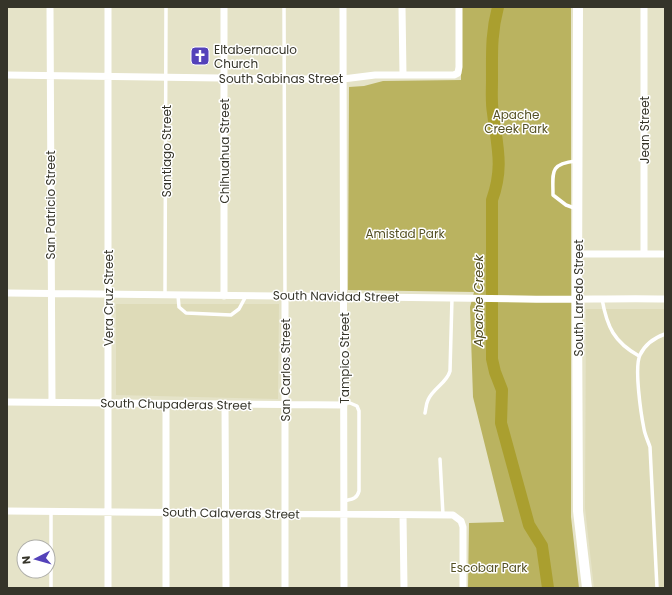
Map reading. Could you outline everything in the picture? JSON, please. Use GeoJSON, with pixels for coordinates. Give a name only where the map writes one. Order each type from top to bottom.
{"type":"FeatureCollection","features":[{"type":"Feature","properties":{"kind":"main road","name":"South Laredo Street"},"geometry":{"type":"LineString","coordinates":[[578,7],[578,511],[587,588]]}},
{"type":"Feature","properties":{"kind":"street","name":"San Patricio Street"},"geometry":{"type":"LineString","coordinates":[[50,7],[49,75],[52,402]]}},
{"type":"Feature","properties":{"kind":"street","name":"Vera Cruz Street"},"geometry":{"type":"LineString","coordinates":[[108,7],[108,588]]}},
{"type":"Feature","properties":{"kind":"street","name":"Chihuahua Street"},"geometry":{"type":"LineString","coordinates":[[224,7],[224,296]]}},
{"type":"Feature","properties":{"kind":"street","name":"Tampico Street"},"geometry":{"type":"LineString","coordinates":[[343,7],[344,588]]}},
{"type":"Feature","properties":{"kind":"street"},"geometry":{"type":"LineString","coordinates":[[402,7],[403,75]]}},
{"type":"Feature","properties":{"kind":"street","name":"South Sabinas Street"},"geometry":{"type":"LineString","coordinates":[[7,74],[166,76],[224,79],[343,79],[375,75],[454,75],[458,73],[459,66],[459,7]]}},
{"type":"Feature","properties":{"kind":"street","name":"Jean Street"},"geometry":{"type":"LineString","coordinates":[[644,7],[644,254]]}},
{"type":"Feature","properties":{"kind":"street"},"geometry":{"type":"LineString","coordinates":[[578,254],[665,254]]}},
{"type":"Feature","properties":{"kind":"street","name":"South Navidad Street"},"geometry":{"type":"LineString","coordinates":[[7,292],[224,296],[665,299]]}},
{"type":"Feature","properties":{"kind":"street","name":"San Carlos Street"},"geometry":{"type":"LineString","coordinates":[[285,296],[285,588]]}},
{"type":"Feature","properties":{"kind":"street","name":"South Chupaderas Street"},"geometry":{"type":"LineString","coordinates":[[7,402],[285,405],[344,404]]}},
{"type":"Feature","properties":{"kind":"street"},"geometry":{"type":"LineString","coordinates":[[166,404],[166,588]]}},
{"type":"Feature","properties":{"kind":"street"},"geometry":{"type":"LineString","coordinates":[[225,404],[226,588]]}},
{"type":"Feature","properties":{"kind":"street","name":"South Calaveras Street"},"geometry":{"type":"LineString","coordinates":[[7,511],[455,516],[461,521],[463,527],[463,588]]}},
{"type":"Feature","properties":{"kind":"street"},"geometry":{"type":"LineString","coordinates":[[403,515],[404,588]]}},
{"type":"Feature","properties":{"kind":"lane","name":"Santiago Street"},"geometry":{"type":"LineString","coordinates":[[165,295],[166,7]]}},
{"type":"Feature","properties":{"kind":"lane","name":"San Carlos Street"},"geometry":{"type":"LineString","coordinates":[[284,7],[285,296]]}},
{"type":"Feature","properties":{"kind":"lane"},"geometry":{"type":"LineString","coordinates":[[578,161],[567,162],[556,167],[553,171],[553,195],[566,205],[578,209]]}},
{"type":"Feature","properties":{"kind":"lane"},"geometry":{"type":"LineString","coordinates":[[178,295],[179,307],[186,313],[231,315],[239,309],[246,296]]}},
{"type":"Feature","properties":{"kind":"lane"},"geometry":{"type":"LineString","coordinates":[[425,413],[426,404],[430,396],[449,376],[452,298]]}},
{"type":"Feature","properties":{"kind":"lane"},"geometry":{"type":"LineString","coordinates":[[602,298],[605,317],[609,327],[624,346],[639,356]]}},
{"type":"Feature","properties":{"kind":"lane"},"geometry":{"type":"LineString","coordinates":[[657,588],[650,446],[644,430],[638,374],[639,356],[647,345],[655,338],[665,334]]}},
{"type":"Feature","properties":{"kind":"lane"},"geometry":{"type":"LineString","coordinates":[[344,404],[350,403],[357,406],[359,411],[359,491],[355,498],[344,501]]}},
{"type":"Feature","properties":{"kind":"lane"},"geometry":{"type":"LineString","coordinates":[[440,459],[443,515]]}},
{"type":"Feature","properties":{"kind":"lane"},"geometry":{"type":"LineString","coordinates":[[51,512],[51,588]]}},
{"type":"Feature","properties":{"kind":"shaded area"},"geometry":{"type":"Polygon","coordinates":[[[116,304],[279,304],[278,399],[116,395],[116,304]]]}},
{"type":"Feature","properties":{"kind":"shaded area"},"geometry":{"type":"Polygon","coordinates":[[[586,309],[665,309],[665,588],[594,588],[585,508],[586,309]]]}},
{"type":"Feature","properties":{"kind":"green space","name":"Apache Creek Park"},"geometry":{"type":"Polygon","coordinates":[[[461,7],[571,7],[571,517],[579,588],[468,588],[469,523],[504,522],[473,397],[470,307],[474,292],[348,290],[349,87],[364,86],[383,81],[461,80],[461,7]]]}},
{"type":"Feature","properties":{"kind":"waterway","name":"Apache Creek"},"geometry":{"type":"LineString","coordinates":[[498,7],[494,26],[492,52],[492,105],[498,146],[499,167],[496,188],[492,200],[492,359],[502,390],[501,423],[529,525],[542,546],[548,588]]}},
{"type":"Feature","properties":{"kind":"place","name":"Eltabernaculo Church"},"geometry":{"type":"Point","coordinates":[200,56]}},
{"type":"Feature","properties":{"kind":"park label","name":"Amistad Park"},"geometry":{"type":"Point","coordinates":[405,233]}},
{"type":"Feature","properties":{"kind":"park label","name":"Escobar Park"},"geometry":{"type":"Point","coordinates":[489,567]}}]}
